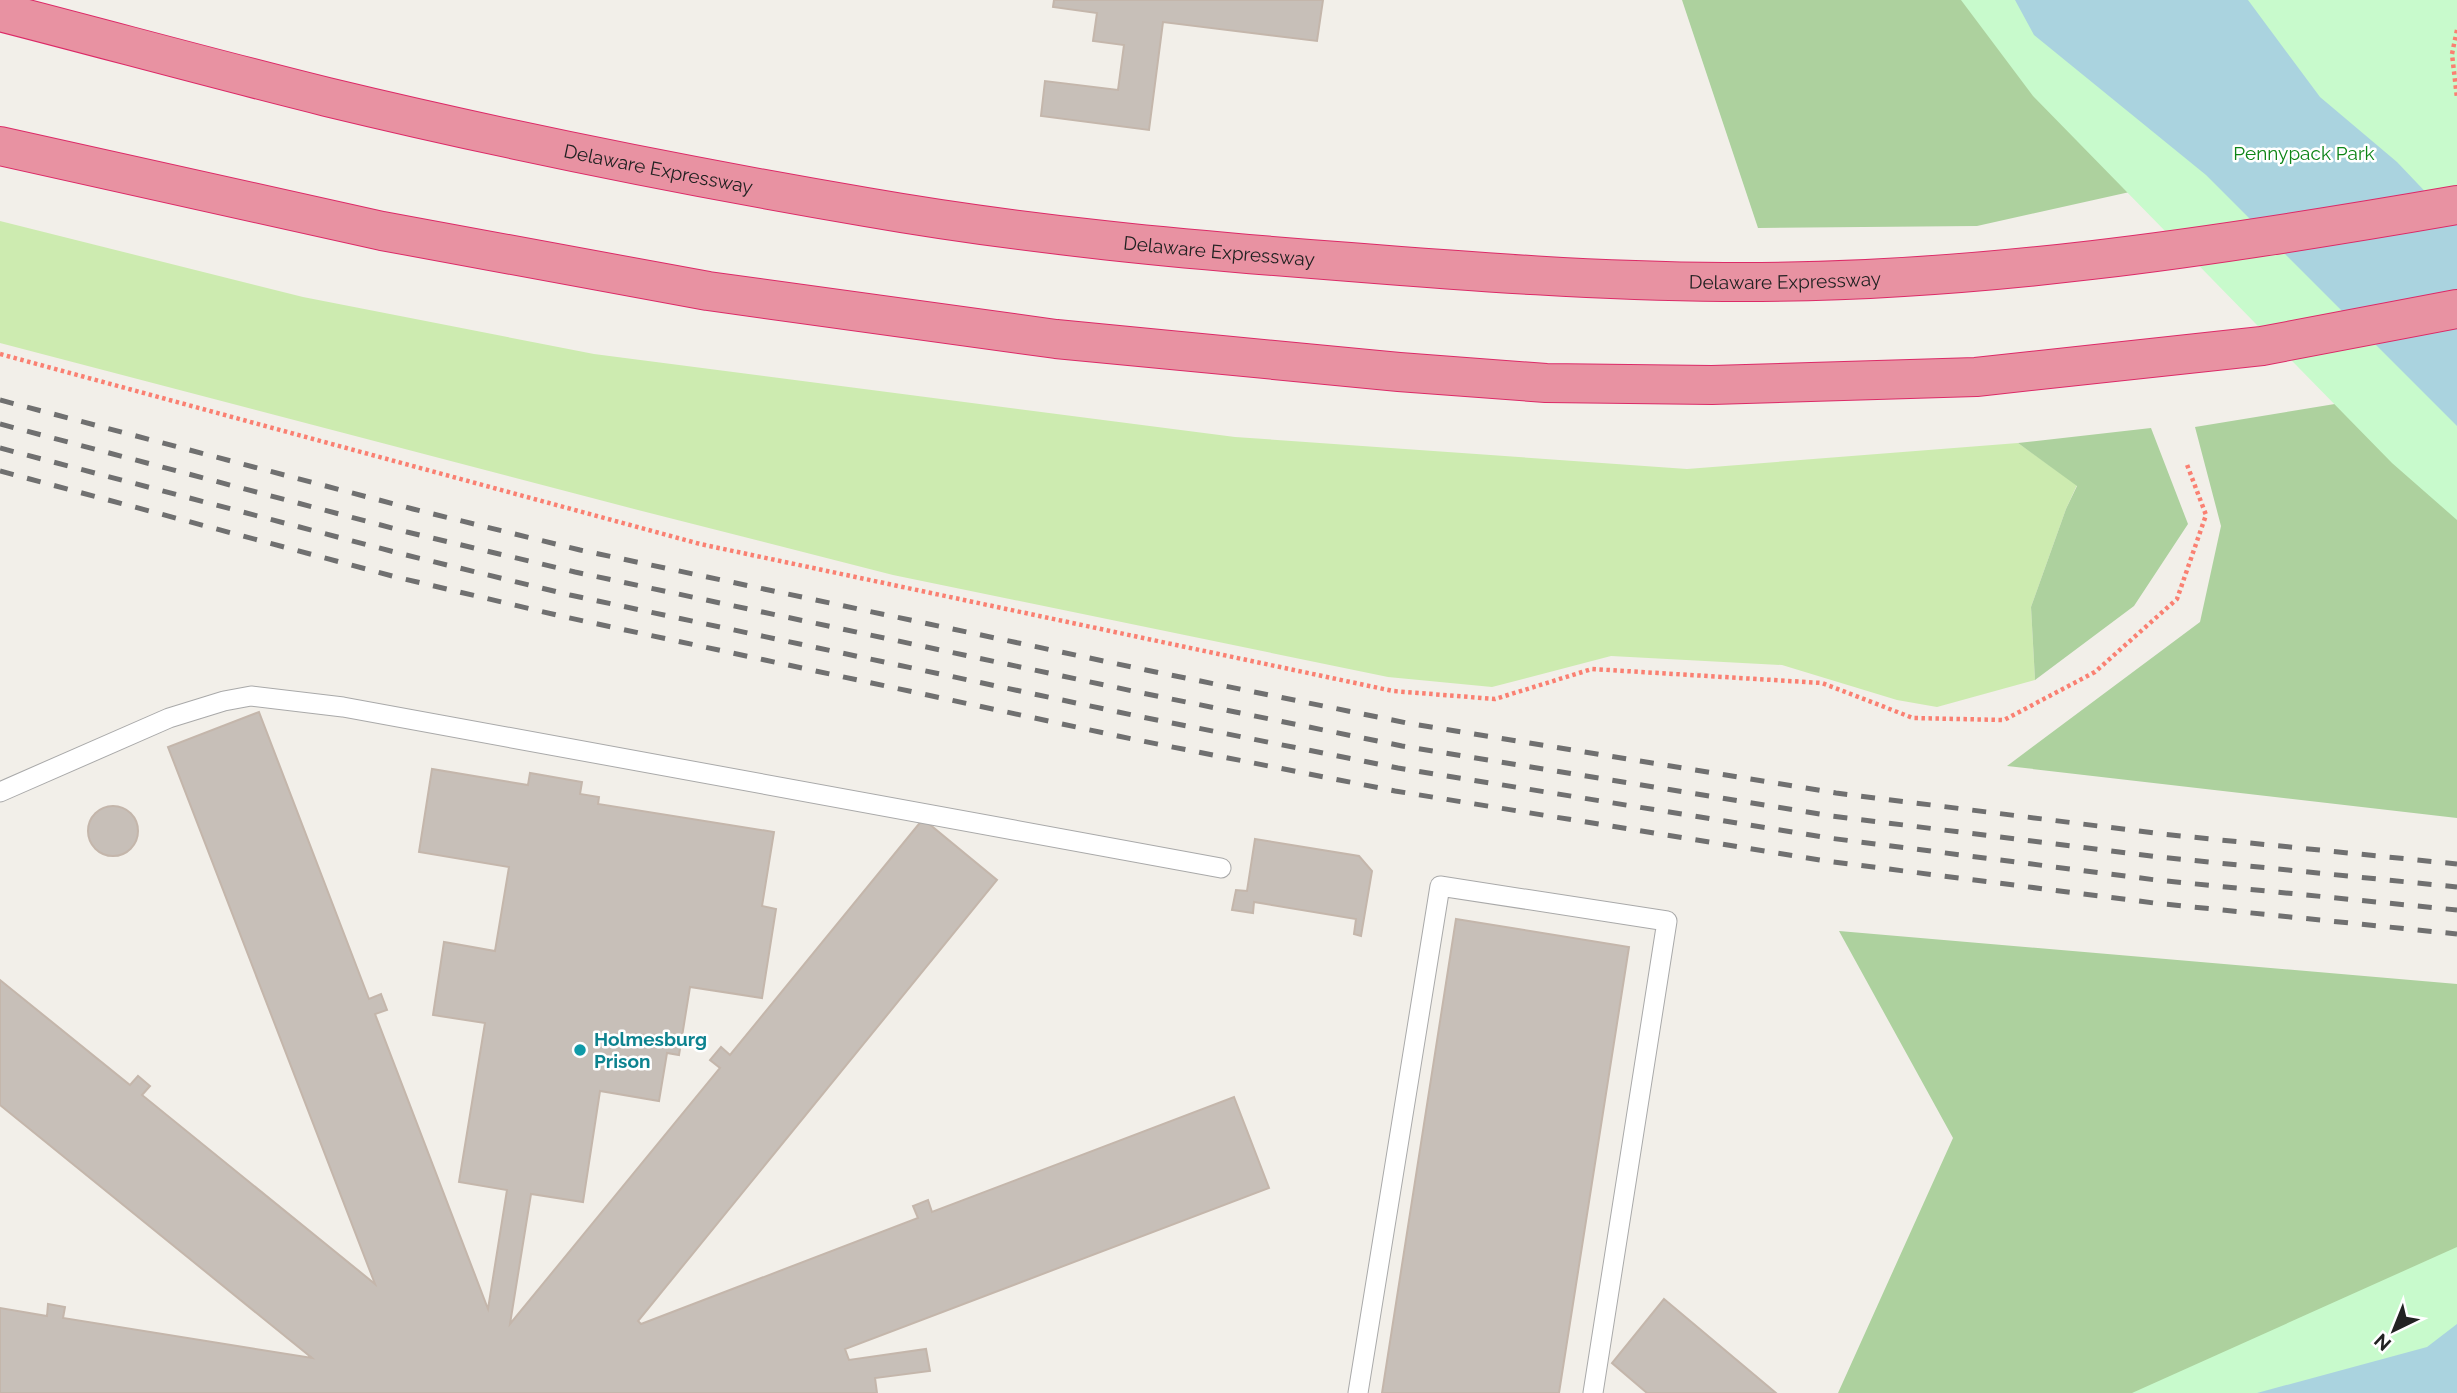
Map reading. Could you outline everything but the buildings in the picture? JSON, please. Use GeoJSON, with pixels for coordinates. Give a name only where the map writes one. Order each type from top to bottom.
{"type":"FeatureCollection","features":[{"type":"Feature","properties":{"kind":"highway","name":"Delaware Expressway"},"geometry":{"type":"LineString","coordinates":[[0,12],[332,98],[628,163],[870,208],[1096,241],[1528,276],[1727,282],[1889,278],[2079,262],[2273,236],[2457,205]]}},
{"type":"Feature","properties":{"kind":"highway"},"geometry":{"type":"LineString","coordinates":[[0,146],[382,231],[681,286],[1056,339],[1385,371],[1546,383],[1712,385],[1976,377],[2262,345],[2457,309]]}},
{"type":"Feature","properties":{"kind":"lane"},"geometry":{"type":"LineString","coordinates":[[0,792],[169,718],[211,704],[251,696],[343,707],[1221,868]]}},
{"type":"Feature","properties":{"kind":"lane"},"geometry":{"type":"LineString","coordinates":[[1358,1393],[1440,886],[1667,921],[1593,1393]]}},
{"type":"Feature","properties":{"kind":"path"},"geometry":{"type":"LineString","coordinates":[[2457,30],[2452,54],[2457,98]]}},
{"type":"Feature","properties":{"kind":"path"},"geometry":{"type":"LineString","coordinates":[[0,354],[700,544],[1393,691],[1495,699],[1592,669],[1822,683],[1913,718],[2004,720],[2095,672],[2177,599],[2206,515],[2186,462]]}},
{"type":"Feature","properties":{"kind":"green space"},"geometry":{"type":"Polygon","coordinates":[[[1682,0],[2015,0],[2206,175],[1977,226],[1758,228],[1682,0]]]}},
{"type":"Feature","properties":{"kind":"green space","name":"Pennypack Park"},"geometry":{"type":"Polygon","coordinates":[[[1961,0],[2457,0],[2457,520],[2392,463],[2033,96],[1961,0]]]}},
{"type":"Feature","properties":{"kind":"green space"},"geometry":{"type":"Polygon","coordinates":[[[0,221],[303,297],[594,354],[1235,437],[1687,469],[2018,443],[2077,485],[2031,607],[2035,680],[1937,707],[1897,700],[1782,665],[1611,656],[1492,687],[1388,677],[893,575],[0,343],[0,221]]]}},
{"type":"Feature","properties":{"kind":"green space"},"geometry":{"type":"Polygon","coordinates":[[[2408,392],[2457,433],[2457,818],[2007,766],[2200,622],[2221,526],[2195,427],[2408,392]]]}},
{"type":"Feature","properties":{"kind":"green space"},"geometry":{"type":"Polygon","coordinates":[[[2151,428],[2188,524],[2134,606],[2035,680],[2031,607],[2066,509],[2077,486],[2018,443],[2151,428]]]}},
{"type":"Feature","properties":{"kind":"green space"},"geometry":{"type":"Polygon","coordinates":[[[1839,931],[2457,984],[2457,1324],[2257,1393],[1838,1393],[1953,1138],[1839,931]]]}},
{"type":"Feature","properties":{"kind":"green space"},"geometry":{"type":"Polygon","coordinates":[[[2457,1247],[2457,1393],[2132,1393],[2457,1247]]]}},
{"type":"Feature","properties":{"kind":"water"},"geometry":{"type":"Polygon","coordinates":[[[2015,0],[2248,0],[2320,97],[2397,162],[2457,225],[2457,426],[2206,175],[2034,35],[2015,0]]]}},
{"type":"Feature","properties":{"kind":"water"},"geometry":{"type":"Polygon","coordinates":[[[2457,1324],[2457,1393],[2257,1393],[2427,1347],[2457,1324]]]}},
{"type":"Feature","properties":{"kind":"railway"},"geometry":{"type":"LineString","coordinates":[[0,400],[413,509],[580,550],[1407,723],[1836,793],[2162,834],[2457,864]]}},
{"type":"Feature","properties":{"kind":"railway"},"geometry":{"type":"LineString","coordinates":[[0,424],[407,532],[575,572],[1402,746],[1832,816],[2159,857],[2457,887]]}},
{"type":"Feature","properties":{"kind":"railway"},"geometry":{"type":"LineString","coordinates":[[0,448],[402,554],[570,595],[1137,716],[1398,768],[1829,838],[2156,880],[2457,910]]}},
{"type":"Feature","properties":{"kind":"railway"},"geometry":{"type":"LineString","coordinates":[[0,471],[396,577],[565,617],[1132,739],[1395,791],[1826,861],[2154,903],[2457,934]]}},
{"type":"Feature","properties":{"kind":"place","name":"Holmesburg Prison"},"geometry":{"type":"Point","coordinates":[580,1050]}}]}
